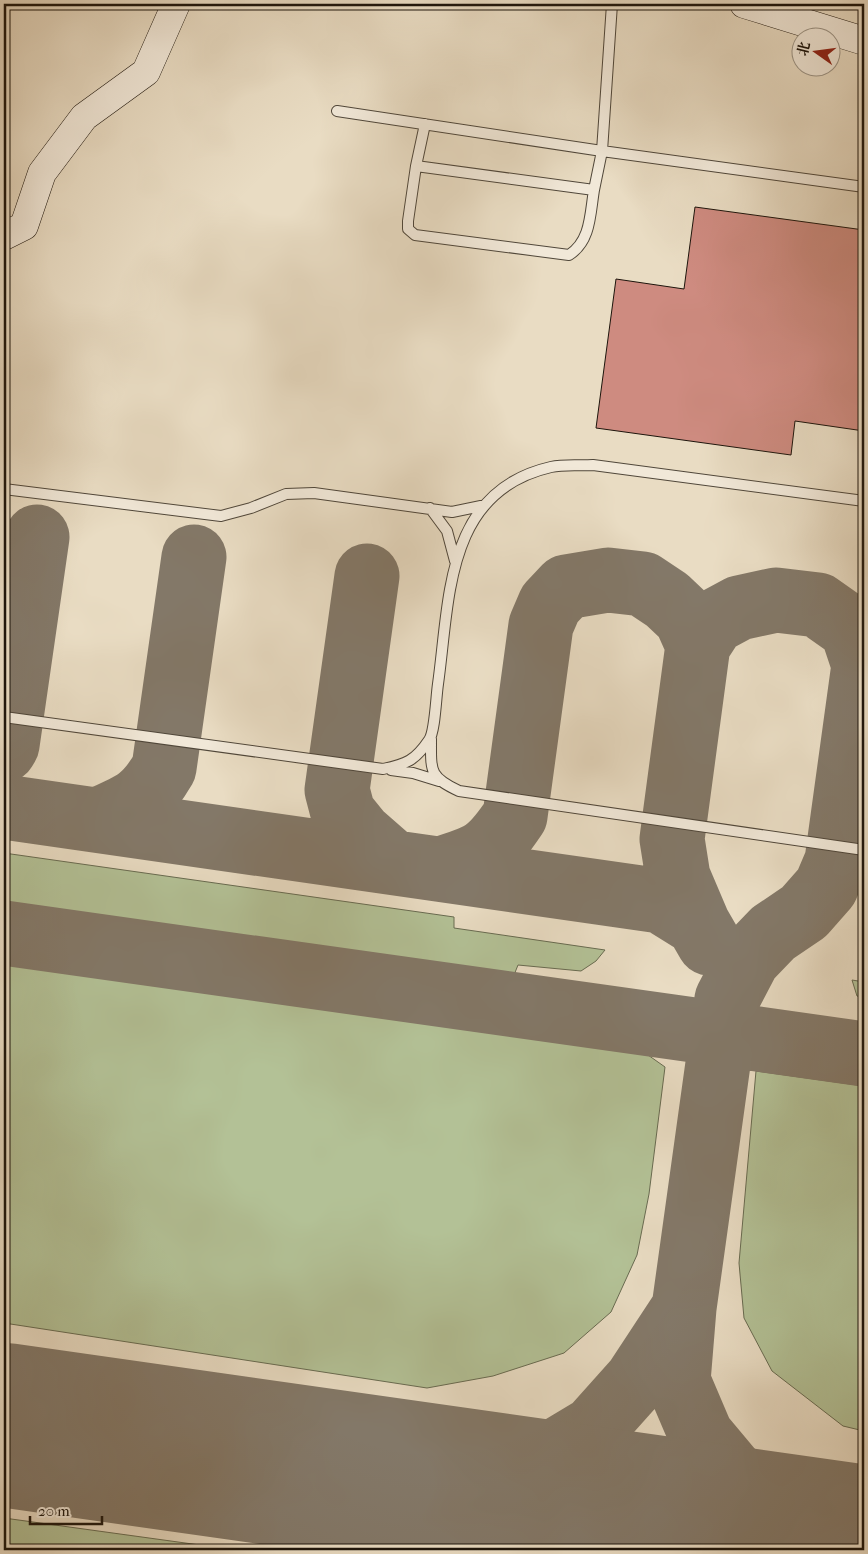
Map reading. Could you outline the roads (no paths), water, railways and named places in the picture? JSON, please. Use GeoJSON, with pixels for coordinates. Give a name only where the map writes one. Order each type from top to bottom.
{"type":"FeatureCollection","features":[{"type":"Feature","properties":{"kind":"street"},"geometry":{"type":"LineString","coordinates":[[4,236],[24,226],[42,173],[84,117],[146,72],[176,4]]}},
{"type":"Feature","properties":{"kind":"street"},"geometry":{"type":"LineString","coordinates":[[744,4],[864,41]]}},
{"type":"Feature","properties":{"kind":"lane"},"geometry":{"type":"LineString","coordinates":[[425,124],[416,166],[408,229],[414,235],[570,255],[580,248],[585,238],[602,151],[612,4]]}},
{"type":"Feature","properties":{"kind":"lane"},"geometry":{"type":"LineString","coordinates":[[337,111],[602,151],[864,187]]}},
{"type":"Feature","properties":{"kind":"lane"},"geometry":{"type":"LineString","coordinates":[[416,166],[594,190]]}},
{"type":"Feature","properties":{"kind":"lane"},"geometry":{"type":"LineString","coordinates":[[439,781],[431,765],[431,739],[455,562],[465,533],[481,506],[512,481],[552,467],[593,465],[864,501]]}},
{"type":"Feature","properties":{"kind":"lane"},"geometry":{"type":"LineString","coordinates":[[4,490],[221,516],[251,508],[286,494],[314,493],[452,512],[481,506]]}},
{"type":"Feature","properties":{"kind":"lane"},"geometry":{"type":"LineString","coordinates":[[430,508],[447,531],[455,562]]}},
{"type":"Feature","properties":{"kind":"lane"},"geometry":{"type":"LineString","coordinates":[[4,717],[414,773],[439,781],[459,791],[864,850]]}},
{"type":"Feature","properties":{"kind":"lane"},"geometry":{"type":"LineString","coordinates":[[383,769],[407,764],[431,739]]}}]}
